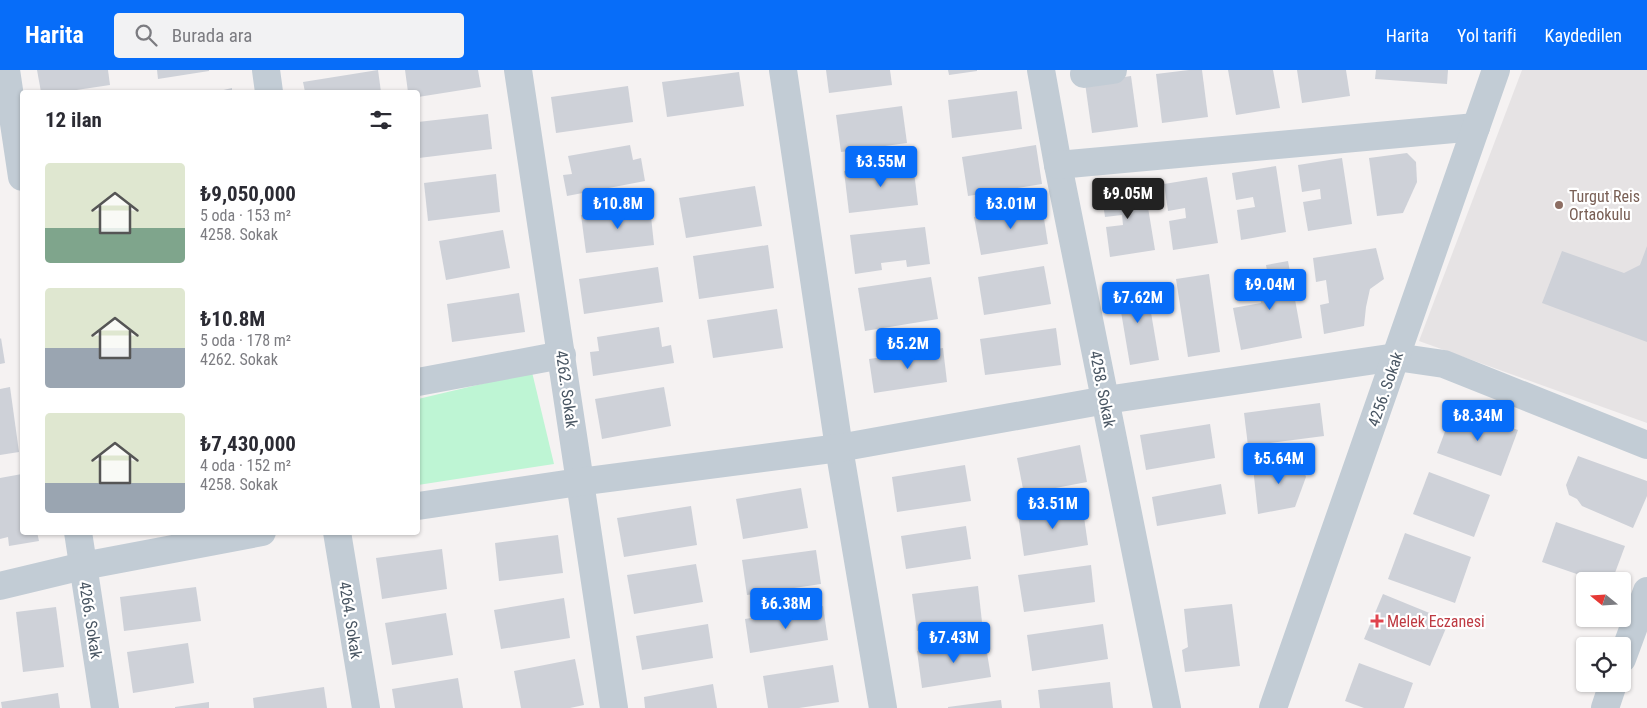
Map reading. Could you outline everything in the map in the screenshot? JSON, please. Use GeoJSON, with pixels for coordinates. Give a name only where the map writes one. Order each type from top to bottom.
{"type":"FeatureCollection","features":[{"type":"Feature","properties":{"kind":"street"},"geometry":{"type":"LineString","coordinates":[[6,70],[20,164]]}},
{"type":"Feature","properties":{"kind":"street"},"geometry":{"type":"LineString","coordinates":[[266,70],[269,90]]}},
{"type":"Feature","properties":{"kind":"street","name":"4262. Sokak"},"geometry":{"type":"LineString","coordinates":[[518,70],[614,708]]}},
{"type":"Feature","properties":{"kind":"street"},"geometry":{"type":"LineString","coordinates":[[783,70],[839,448],[883,708]]}},
{"type":"Feature","properties":{"kind":"street","name":"4258. Sokak"},"geometry":{"type":"LineString","coordinates":[[1041,70],[1166,708]]}},
{"type":"Feature","properties":{"kind":"street"},"geometry":{"type":"LineString","coordinates":[[1084,74],[1112,70]]}},
{"type":"Feature","properties":{"kind":"street","name":"4256. Sokak"},"geometry":{"type":"LineString","coordinates":[[1273,708],[1496,70]]}},
{"type":"Feature","properties":{"kind":"street"},"geometry":{"type":"LineString","coordinates":[[1058,164],[1476,127]]}},
{"type":"Feature","properties":{"kind":"street"},"geometry":{"type":"LineString","coordinates":[[420,382],[562,354]]}},
{"type":"Feature","properties":{"kind":"street"},"geometry":{"type":"LineString","coordinates":[[420,506],[579,482],[839,448],[1106,400],[1396,357],[1444,364],[1647,445]]}},
{"type":"Feature","properties":{"kind":"street","name":"4266. Sokak"},"geometry":{"type":"LineString","coordinates":[[78,535],[105,708]]}},
{"type":"Feature","properties":{"kind":"street"},"geometry":{"type":"LineString","coordinates":[[0,586],[83,566],[246,535]]}},
{"type":"Feature","properties":{"kind":"street","name":"4264. Sokak"},"geometry":{"type":"LineString","coordinates":[[337,535],[366,708]]}},
{"type":"Feature","properties":{"kind":"street"},"geometry":{"type":"LineString","coordinates":[[1630,637],[1647,592]]}},
{"type":"Feature","properties":{"kind":"street"},"geometry":{"type":"LineString","coordinates":[[1605,708],[1611,692]]}},
{"type":"Feature","properties":{"kind":"shaded area","name":"Turgut Reis Ortaokulu"},"geometry":{"type":"Polygon","coordinates":[[[1522,70],[1647,70],[1647,423],[1419,341],[1522,70]]]}},
{"type":"Feature","properties":{"kind":"green space"},"geometry":{"type":"Polygon","coordinates":[[[532,372],[554,464],[420,485],[420,399],[532,372]]]}},
{"type":"Feature","properties":{"kind":"building"},"geometry":{"type":"Polygon","coordinates":[[[37,70],[108,70],[110,85],[76,90],[41,90],[37,70]]]}},
{"type":"Feature","properties":{"kind":"building"},"geometry":{"type":"Polygon","coordinates":[[[157,70],[209,70],[209,71],[158,79],[157,70]]]}},
{"type":"Feature","properties":{"kind":"building"},"geometry":{"type":"Polygon","coordinates":[[[378,70],[381,90],[305,90],[303,82],[378,70]]]}},
{"type":"Feature","properties":{"kind":"building"},"geometry":{"type":"Polygon","coordinates":[[[405,70],[478,70],[481,87],[420,97],[420,90],[408,90],[405,70]]]}},
{"type":"Feature","properties":{"kind":"building"},"geometry":{"type":"Polygon","coordinates":[[[826,70],[890,70],[892,85],[829,93],[826,70]]]}},
{"type":"Feature","properties":{"kind":"building"},"geometry":{"type":"Polygon","coordinates":[[[948,70],[977,70],[977,71],[949,75],[948,70]]]}},
{"type":"Feature","properties":{"kind":"building"},"geometry":{"type":"Polygon","coordinates":[[[1202,70],[1208,117],[1162,123],[1156,74],[1202,70]]]}},
{"type":"Feature","properties":{"kind":"building"},"geometry":{"type":"Polygon","coordinates":[[[1228,70],[1273,70],[1280,108],[1236,115],[1228,70]]]}},
{"type":"Feature","properties":{"kind":"building"},"geometry":{"type":"Polygon","coordinates":[[[1297,70],[1346,70],[1350,96],[1302,103],[1297,70]]]}},
{"type":"Feature","properties":{"kind":"building"},"geometry":{"type":"Polygon","coordinates":[[[1376,70],[1448,70],[1447,84],[1375,79],[1376,70]]]}},
{"type":"Feature","properties":{"kind":"building"},"geometry":{"type":"Polygon","coordinates":[[[739,72],[744,106],[667,117],[662,82],[739,72]]]}},
{"type":"Feature","properties":{"kind":"building"},"geometry":{"type":"Polygon","coordinates":[[[1131,76],[1138,127],[1092,133],[1085,83],[1131,76]]]}},
{"type":"Feature","properties":{"kind":"building"},"geometry":{"type":"Polygon","coordinates":[[[628,86],[633,122],[556,133],[551,97],[628,86]]]}},
{"type":"Feature","properties":{"kind":"building"},"geometry":{"type":"Polygon","coordinates":[[[1017,91],[1022,129],[952,138],[948,100],[1017,91]]]}},
{"type":"Feature","properties":{"kind":"building"},"geometry":{"type":"Polygon","coordinates":[[[902,106],[907,143],[841,152],[836,115],[902,106]]]}},
{"type":"Feature","properties":{"kind":"building"},"geometry":{"type":"Polygon","coordinates":[[[488,114],[492,149],[420,158],[420,122],[488,114]]]}},
{"type":"Feature","properties":{"kind":"building"},"geometry":{"type":"Polygon","coordinates":[[[630,145],[633,160],[641,158],[645,181],[567,196],[563,175],[572,174],[568,156],[630,145]]]}},
{"type":"Feature","properties":{"kind":"building"},"geometry":{"type":"Polygon","coordinates":[[[1036,145],[1042,184],[968,196],[962,157],[1036,145]]]}},
{"type":"Feature","properties":{"kind":"building"},"geometry":{"type":"Polygon","coordinates":[[[1407,153],[1416,162],[1417,182],[1403,213],[1377,216],[1369,158],[1407,153]]]}},
{"type":"Feature","properties":{"kind":"building"},"geometry":{"type":"Polygon","coordinates":[[[1342,158],[1352,224],[1308,231],[1303,202],[1321,199],[1320,189],[1302,192],[1298,165],[1342,158]]]}},
{"type":"Feature","properties":{"kind":"building"},"geometry":{"type":"Polygon","coordinates":[[[913,163],[918,205],[849,213],[844,171],[913,163]]]}},
{"type":"Feature","properties":{"kind":"building"},"geometry":{"type":"Polygon","coordinates":[[[1276,166],[1286,232],[1241,240],[1237,210],[1255,207],[1253,197],[1236,200],[1232,173],[1276,166]]]}},
{"type":"Feature","properties":{"kind":"building"},"geometry":{"type":"Polygon","coordinates":[[[496,174],[500,212],[428,221],[424,183],[496,174]]]}},
{"type":"Feature","properties":{"kind":"building"},"geometry":{"type":"Polygon","coordinates":[[[1207,177],[1218,243],[1173,250],[1169,221],[1186,218],[1185,208],[1168,211],[1164,184],[1207,177]]]}},
{"type":"Feature","properties":{"kind":"building"},"geometry":{"type":"Polygon","coordinates":[[[1144,183],[1155,250],[1110,257],[1106,227],[1123,225],[1122,215],[1105,217],[1101,190],[1144,183]]]}},
{"type":"Feature","properties":{"kind":"building"},"geometry":{"type":"Polygon","coordinates":[[[755,186],[762,226],[686,238],[679,198],[755,186]]]}},
{"type":"Feature","properties":{"kind":"building"},"geometry":{"type":"Polygon","coordinates":[[[1042,206],[1048,244],[981,255],[974,217],[1042,206]]]}},
{"type":"Feature","properties":{"kind":"building"},"geometry":{"type":"Polygon","coordinates":[[[650,207],[654,245],[586,253],[581,215],[650,207]]]}},
{"type":"Feature","properties":{"kind":"building"},"geometry":{"type":"Polygon","coordinates":[[[925,227],[930,264],[907,267],[906,260],[881,263],[882,270],[855,274],[850,235],[925,227]]]}},
{"type":"Feature","properties":{"kind":"building"},"geometry":{"type":"Polygon","coordinates":[[[503,230],[510,268],[446,280],[439,241],[503,230]]]}},
{"type":"Feature","properties":{"kind":"building"},"geometry":{"type":"Polygon","coordinates":[[[768,245],[774,288],[699,299],[693,256],[768,245]]]}},
{"type":"Feature","properties":{"kind":"building"},"geometry":{"type":"Polygon","coordinates":[[[1647,246],[1647,342],[1542,303],[1562,251],[1624,273],[1640,265],[1647,246]]]}},
{"type":"Feature","properties":{"kind":"building"},"geometry":{"type":"Polygon","coordinates":[[[1376,248],[1384,279],[1370,289],[1364,326],[1324,334],[1320,305],[1329,303],[1326,280],[1316,282],[1313,258],[1376,248]]]}},
{"type":"Feature","properties":{"kind":"building"},"geometry":{"type":"Polygon","coordinates":[[[1288,261],[1302,338],[1241,350],[1233,308],[1261,303],[1257,278],[1268,276],[1266,265],[1288,261]]]}},
{"type":"Feature","properties":{"kind":"building"},"geometry":{"type":"Polygon","coordinates":[[[1044,266],[1051,304],[984,315],[978,277],[1044,266]]]}},
{"type":"Feature","properties":{"kind":"building"},"geometry":{"type":"Polygon","coordinates":[[[658,267],[663,302],[584,314],[579,279],[658,267]]]}},
{"type":"Feature","properties":{"kind":"building"},"geometry":{"type":"Polygon","coordinates":[[[1209,274],[1220,352],[1188,357],[1176,279],[1209,274]]]}},
{"type":"Feature","properties":{"kind":"building"},"geometry":{"type":"Polygon","coordinates":[[[931,277],[938,319],[865,331],[858,288],[931,277]]]}},
{"type":"Feature","properties":{"kind":"building"},"geometry":{"type":"Polygon","coordinates":[[[1146,283],[1159,360],[1130,365],[1117,288],[1146,283]]]}},
{"type":"Feature","properties":{"kind":"building"},"geometry":{"type":"Polygon","coordinates":[[[519,293],[525,332],[452,342],[447,304],[519,293]]]}},
{"type":"Feature","properties":{"kind":"building"},"geometry":{"type":"Polygon","coordinates":[[[777,309],[783,348],[713,358],[707,320],[777,309]]]}},
{"type":"Feature","properties":{"kind":"building"},"geometry":{"type":"Polygon","coordinates":[[[659,327],[662,347],[671,345],[674,363],[593,376],[590,352],[599,351],[597,337],[659,327]]]}},
{"type":"Feature","properties":{"kind":"building"},"geometry":{"type":"Polygon","coordinates":[[[1056,328],[1061,365],[985,375],[980,339],[1056,328]]]}},
{"type":"Feature","properties":{"kind":"building"},"geometry":{"type":"Polygon","coordinates":[[[0,339],[5,363],[0,364],[0,339]]]}},
{"type":"Feature","properties":{"kind":"building"},"geometry":{"type":"Polygon","coordinates":[[[943,348],[947,382],[874,393],[869,359],[943,348]]]}},
{"type":"Feature","properties":{"kind":"building"},"geometry":{"type":"Polygon","coordinates":[[[10,387],[19,452],[0,455],[0,389],[10,387]]]}},
{"type":"Feature","properties":{"kind":"building"},"geometry":{"type":"Polygon","coordinates":[[[664,387],[671,426],[602,439],[595,399],[664,387]]]}},
{"type":"Feature","properties":{"kind":"building"},"geometry":{"type":"Polygon","coordinates":[[[1320,403],[1324,436],[1248,446],[1244,413],[1320,403]]]}},
{"type":"Feature","properties":{"kind":"building"},"geometry":{"type":"Polygon","coordinates":[[[1454,407],[1518,430],[1501,476],[1437,453],[1454,407]]]}},
{"type":"Feature","properties":{"kind":"building"},"geometry":{"type":"Polygon","coordinates":[[[1210,424],[1215,458],[1146,470],[1140,435],[1210,424]]]}},
{"type":"Feature","properties":{"kind":"building"},"geometry":{"type":"Polygon","coordinates":[[[1080,445],[1087,482],[1024,494],[1017,458],[1080,445]]]}},
{"type":"Feature","properties":{"kind":"building"},"geometry":{"type":"Polygon","coordinates":[[[1578,456],[1647,481],[1647,496],[1633,528],[1582,506],[1577,499],[1569,495],[1566,485],[1578,456]]]}},
{"type":"Feature","properties":{"kind":"building"},"geometry":{"type":"Polygon","coordinates":[[[1300,459],[1306,477],[1295,507],[1258,514],[1253,467],[1300,459]]]}},
{"type":"Feature","properties":{"kind":"building"},"geometry":{"type":"Polygon","coordinates":[[[965,465],[971,501],[897,512],[892,477],[965,465]]]}},
{"type":"Feature","properties":{"kind":"building"},"geometry":{"type":"Polygon","coordinates":[[[1429,472],[1490,495],[1474,537],[1413,514],[1429,472]]]}},
{"type":"Feature","properties":{"kind":"building"},"geometry":{"type":"Polygon","coordinates":[[[20,474],[20,535],[38,535],[39,541],[9,546],[8,537],[0,539],[0,478],[20,474]]]}},
{"type":"Feature","properties":{"kind":"building"},"geometry":{"type":"Polygon","coordinates":[[[1221,484],[1226,514],[1157,526],[1152,497],[1221,484]]]}},
{"type":"Feature","properties":{"kind":"building"},"geometry":{"type":"Polygon","coordinates":[[[801,488],[808,528],[743,539],[736,499],[801,488]]]}},
{"type":"Feature","properties":{"kind":"building"},"geometry":{"type":"Polygon","coordinates":[[[1082,503],[1088,545],[1024,556],[1018,514],[1082,503]]]}},
{"type":"Feature","properties":{"kind":"building"},"geometry":{"type":"Polygon","coordinates":[[[691,506],[697,545],[624,557],[617,518],[691,506]]]}},
{"type":"Feature","properties":{"kind":"building"},"geometry":{"type":"Polygon","coordinates":[[[1556,522],[1625,546],[1615,572],[1576,572],[1576,574],[1542,562],[1556,522]]]}},
{"type":"Feature","properties":{"kind":"building"},"geometry":{"type":"Polygon","coordinates":[[[966,526],[971,559],[906,569],[901,536],[966,526]]]}},
{"type":"Feature","properties":{"kind":"building"},"geometry":{"type":"Polygon","coordinates":[[[1405,533],[1471,557],[1455,603],[1388,579],[1405,533]]]}},
{"type":"Feature","properties":{"kind":"building"},"geometry":{"type":"Polygon","coordinates":[[[558,535],[563,573],[499,581],[495,543],[558,535]]]}},
{"type":"Feature","properties":{"kind":"building"},"geometry":{"type":"Polygon","coordinates":[[[442,549],[447,589],[382,599],[376,558],[442,549]]]}},
{"type":"Feature","properties":{"kind":"building"},"geometry":{"type":"Polygon","coordinates":[[[816,550],[821,584],[747,595],[742,560],[816,550]]]}},
{"type":"Feature","properties":{"kind":"building"},"geometry":{"type":"Polygon","coordinates":[[[696,564],[703,602],[634,614],[627,575],[696,564]]]}},
{"type":"Feature","properties":{"kind":"building"},"geometry":{"type":"Polygon","coordinates":[[[1091,565],[1095,602],[1024,612],[1018,575],[1091,565]]]}},
{"type":"Feature","properties":{"kind":"building"},"geometry":{"type":"Polygon","coordinates":[[[978,586],[982,622],[917,631],[912,594],[978,586]]]}},
{"type":"Feature","properties":{"kind":"building"},"geometry":{"type":"Polygon","coordinates":[[[196,587],[201,621],[124,631],[120,597],[196,587]]]}},
{"type":"Feature","properties":{"kind":"building"},"geometry":{"type":"Polygon","coordinates":[[[1383,594],[1449,621],[1430,666],[1364,639],[1383,594]]]}},
{"type":"Feature","properties":{"kind":"building"},"geometry":{"type":"Polygon","coordinates":[[[564,598],[570,638],[501,649],[494,610],[564,598]]]}},
{"type":"Feature","properties":{"kind":"building"},"geometry":{"type":"Polygon","coordinates":[[[1232,604],[1240,666],[1185,672],[1182,650],[1188,647],[1184,609],[1232,604]]]}},
{"type":"Feature","properties":{"kind":"building"},"geometry":{"type":"Polygon","coordinates":[[[823,606],[828,640],[750,653],[745,619],[823,606]]]}},
{"type":"Feature","properties":{"kind":"building"},"geometry":{"type":"Polygon","coordinates":[[[56,607],[64,667],[23,672],[16,612],[56,607]]]}},
{"type":"Feature","properties":{"kind":"building"},"geometry":{"type":"Polygon","coordinates":[[[446,613],[453,655],[392,665],[385,623],[446,613]]]}},
{"type":"Feature","properties":{"kind":"building"},"geometry":{"type":"Polygon","coordinates":[[[708,624],[713,658],[642,670],[636,636],[708,624]]]}},
{"type":"Feature","properties":{"kind":"building"},"geometry":{"type":"Polygon","coordinates":[[[1103,624],[1108,659],[1032,671],[1027,635],[1103,624]]]}},
{"type":"Feature","properties":{"kind":"building"},"geometry":{"type":"Polygon","coordinates":[[[985,641],[991,677],[922,688],[917,651],[985,641]]]}},
{"type":"Feature","properties":{"kind":"building"},"geometry":{"type":"Polygon","coordinates":[[[188,643],[194,683],[133,693],[127,652],[188,643]]]}},
{"type":"Feature","properties":{"kind":"building"},"geometry":{"type":"Polygon","coordinates":[[[575,659],[584,705],[570,708],[521,708],[514,671],[575,659]]]}},
{"type":"Feature","properties":{"kind":"building"},"geometry":{"type":"Polygon","coordinates":[[[1359,663],[1413,683],[1404,708],[1364,708],[1345,701],[1359,663]]]}},
{"type":"Feature","properties":{"kind":"building"},"geometry":{"type":"Polygon","coordinates":[[[833,665],[839,702],[799,708],[768,708],[763,676],[833,665]]]}},
{"type":"Feature","properties":{"kind":"building"},"geometry":{"type":"Polygon","coordinates":[[[458,678],[463,708],[395,708],[392,689],[458,678]]]}},
{"type":"Feature","properties":{"kind":"building"},"geometry":{"type":"Polygon","coordinates":[[[1110,682],[1113,708],[1040,708],[1038,690],[1110,682]]]}},
{"type":"Feature","properties":{"kind":"building"},"geometry":{"type":"Polygon","coordinates":[[[713,684],[717,708],[645,708],[644,697],[713,684]]]}},
{"type":"Feature","properties":{"kind":"building"},"geometry":{"type":"Polygon","coordinates":[[[324,687],[327,708],[254,708],[253,698],[324,687]]]}},
{"type":"Feature","properties":{"kind":"building"},"geometry":{"type":"Polygon","coordinates":[[[58,693],[60,708],[2,708],[1,702],[58,693]]]}},
{"type":"Feature","properties":{"kind":"building"},"geometry":{"type":"Polygon","coordinates":[[[1001,700],[1002,708],[948,708],[948,707],[1001,700]]]}},
{"type":"Feature","properties":{"kind":"building"},"geometry":{"type":"Polygon","coordinates":[[[209,702],[209,708],[175,708],[175,707],[209,702]]]}},
{"type":"Feature","properties":{"kind":"place","name":"Turgut Reis Ortaokulu"},"geometry":{"type":"Point","coordinates":[1559,205]}},
{"type":"Feature","properties":{"kind":"place","name":"Melek Eczanesi"},"geometry":{"type":"Point","coordinates":[1377,621]}}]}
